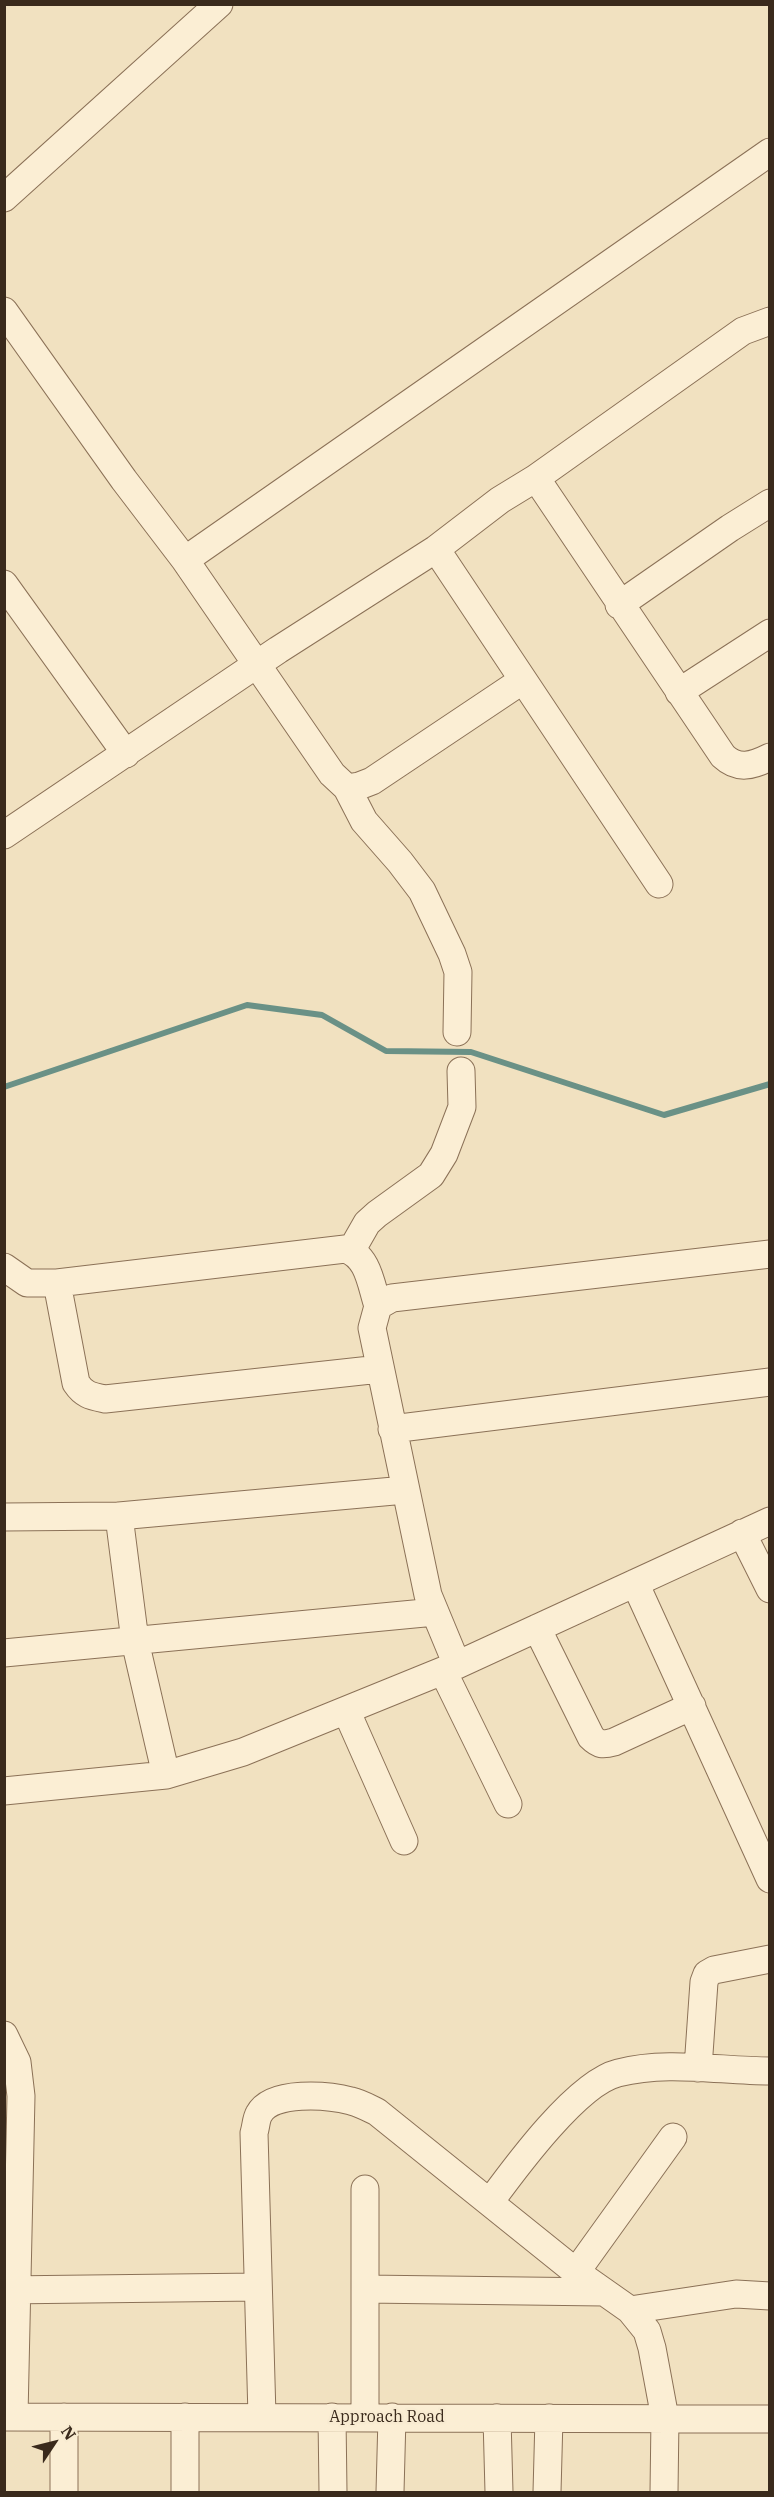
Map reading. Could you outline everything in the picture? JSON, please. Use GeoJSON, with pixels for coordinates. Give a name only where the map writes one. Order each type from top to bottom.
{"type":"FeatureCollection","features":[{"type":"Feature","properties":{"kind":"street"},"geometry":{"type":"LineString","coordinates":[[4,198],[219,4]]}},
{"type":"Feature","properties":{"kind":"street"},"geometry":{"type":"LineString","coordinates":[[185,560],[770,152]]}},
{"type":"Feature","properties":{"kind":"street"},"geometry":{"type":"LineString","coordinates":[[4,311],[124,480],[185,560],[332,774],[347,788],[374,835],[400,862],[422,891],[452,954],[458,972],[457,1032]]}},
{"type":"Feature","properties":{"kind":"street"},"geometry":{"type":"LineString","coordinates":[[4,835],[257,665],[436,549],[500,500],[536,478],[743,331],[770,321]]}},
{"type":"Feature","properties":{"kind":"street"},"geometry":{"type":"LineString","coordinates":[[536,478],[713,744],[732,764],[744,766],[757,764],[770,757]]}},
{"type":"Feature","properties":{"kind":"street"},"geometry":{"type":"LineString","coordinates":[[619,605],[729,528],[770,503]]}},
{"type":"Feature","properties":{"kind":"street"},"geometry":{"type":"LineString","coordinates":[[436,549],[659,884]]}},
{"type":"Feature","properties":{"kind":"street"},"geometry":{"type":"LineString","coordinates":[[4,585],[126,754]]}},
{"type":"Feature","properties":{"kind":"street"},"geometry":{"type":"LineString","coordinates":[[679,692],[770,633]]}},
{"type":"Feature","properties":{"kind":"street"},"geometry":{"type":"LineString","coordinates":[[347,788],[372,781],[523,680]]}},
{"type":"Feature","properties":{"kind":"street"},"geometry":{"type":"LineString","coordinates":[[351,1251],[367,1223],[431,1175],[444,1154],[462,1107],[461,1071]]}},
{"type":"Feature","properties":{"kind":"street"},"geometry":{"type":"LineString","coordinates":[[4,1267],[27,1283],[57,1283],[345,1249],[360,1256],[365,1264],[378,1306],[372,1328],[428,1595],[450,1668],[508,1804]]}},
{"type":"Feature","properties":{"kind":"street"},"geometry":{"type":"LineString","coordinates":[[378,1306],[392,1298],[770,1254]]}},
{"type":"Feature","properties":{"kind":"street"},"geometry":{"type":"LineString","coordinates":[[57,1283],[75,1383],[81,1392],[89,1396],[105,1399],[380,1369]]}},
{"type":"Feature","properties":{"kind":"street"},"geometry":{"type":"LineString","coordinates":[[392,1428],[770,1382]]}},
{"type":"Feature","properties":{"kind":"street"},"geometry":{"type":"LineString","coordinates":[[4,1517],[119,1516],[405,1490]]}},
{"type":"Feature","properties":{"kind":"street"},"geometry":{"type":"LineString","coordinates":[[119,1516],[135,1641],[166,1775]]}},
{"type":"Feature","properties":{"kind":"street"},"geometry":{"type":"LineString","coordinates":[[4,1791],[166,1775],[243,1752],[450,1668],[770,1521]]}},
{"type":"Feature","properties":{"kind":"street"},"geometry":{"type":"LineString","coordinates":[[742,1533],[770,1589]]}},
{"type":"Feature","properties":{"kind":"street"},"geometry":{"type":"LineString","coordinates":[[635,1583],[770,1879]]}},
{"type":"Feature","properties":{"kind":"street"},"geometry":{"type":"LineString","coordinates":[[4,1653],[435,1612]]}},
{"type":"Feature","properties":{"kind":"street"},"geometry":{"type":"LineString","coordinates":[[537,1628],[596,1743],[604,1745],[614,1742],[692,1706]]}},
{"type":"Feature","properties":{"kind":"street"},"geometry":{"type":"LineString","coordinates":[[346,1710],[404,1841]]}},
{"type":"Feature","properties":{"kind":"street"},"geometry":{"type":"LineString","coordinates":[[698,2068],[704,1982],[707,1974],[714,1970],[770,1959]]}},
{"type":"Feature","properties":{"kind":"street"},"geometry":{"type":"LineString","coordinates":[[4,2035],[17,2062],[21,2096],[10,2290],[9,2416]]}},
{"type":"Feature","properties":{"kind":"street"},"geometry":{"type":"LineString","coordinates":[[490,2202],[526,2153],[568,2108],[604,2078],[636,2070],[681,2067],[770,2071]]}},
{"type":"Feature","properties":{"kind":"street"},"geometry":{"type":"LineString","coordinates":[[262,2416],[254,2133],[259,2114],[271,2102],[286,2097],[328,2097],[352,2101],[377,2112],[576,2272],[630,2310],[647,2331],[664,2418],[664,2493]]}},
{"type":"Feature","properties":{"kind":"street"},"geometry":{"type":"LineString","coordinates":[[576,2272],[673,2137]]}},
{"type":"Feature","properties":{"kind":"street"},"geometry":{"type":"LineString","coordinates":[[365,2189],[365,2417]]}},
{"type":"Feature","properties":{"kind":"street"},"geometry":{"type":"LineString","coordinates":[[10,2290],[258,2287]]}},
{"type":"Feature","properties":{"kind":"street"},"geometry":{"type":"LineString","coordinates":[[365,2289],[604,2292]]}},
{"type":"Feature","properties":{"kind":"street"},"geometry":{"type":"LineString","coordinates":[[630,2310],[736,2294],[770,2296]]}},
{"type":"Feature","properties":{"kind":"street","name":"Approach Road"},"geometry":{"type":"LineString","coordinates":[[9,2416],[770,2419]]}},
{"type":"Feature","properties":{"kind":"street"},"geometry":{"type":"LineString","coordinates":[[185,2416],[185,2493]]}},
{"type":"Feature","properties":{"kind":"street"},"geometry":{"type":"LineString","coordinates":[[64,2417],[64,2493]]}},
{"type":"Feature","properties":{"kind":"street"},"geometry":{"type":"LineString","coordinates":[[332,2417],[333,2493]]}},
{"type":"Feature","properties":{"kind":"street"},"geometry":{"type":"LineString","coordinates":[[390,2493],[392,2417]]}},
{"type":"Feature","properties":{"kind":"street"},"geometry":{"type":"LineString","coordinates":[[497,2418],[499,2493]]}},
{"type":"Feature","properties":{"kind":"street"},"geometry":{"type":"LineString","coordinates":[[547,2493],[549,2418]]}},
{"type":"Feature","properties":{"kind":"waterway"},"geometry":{"type":"LineString","coordinates":[[4,1087],[247,1005],[322,1015],[386,1051],[471,1052],[664,1115],[770,1084]]}}]}
